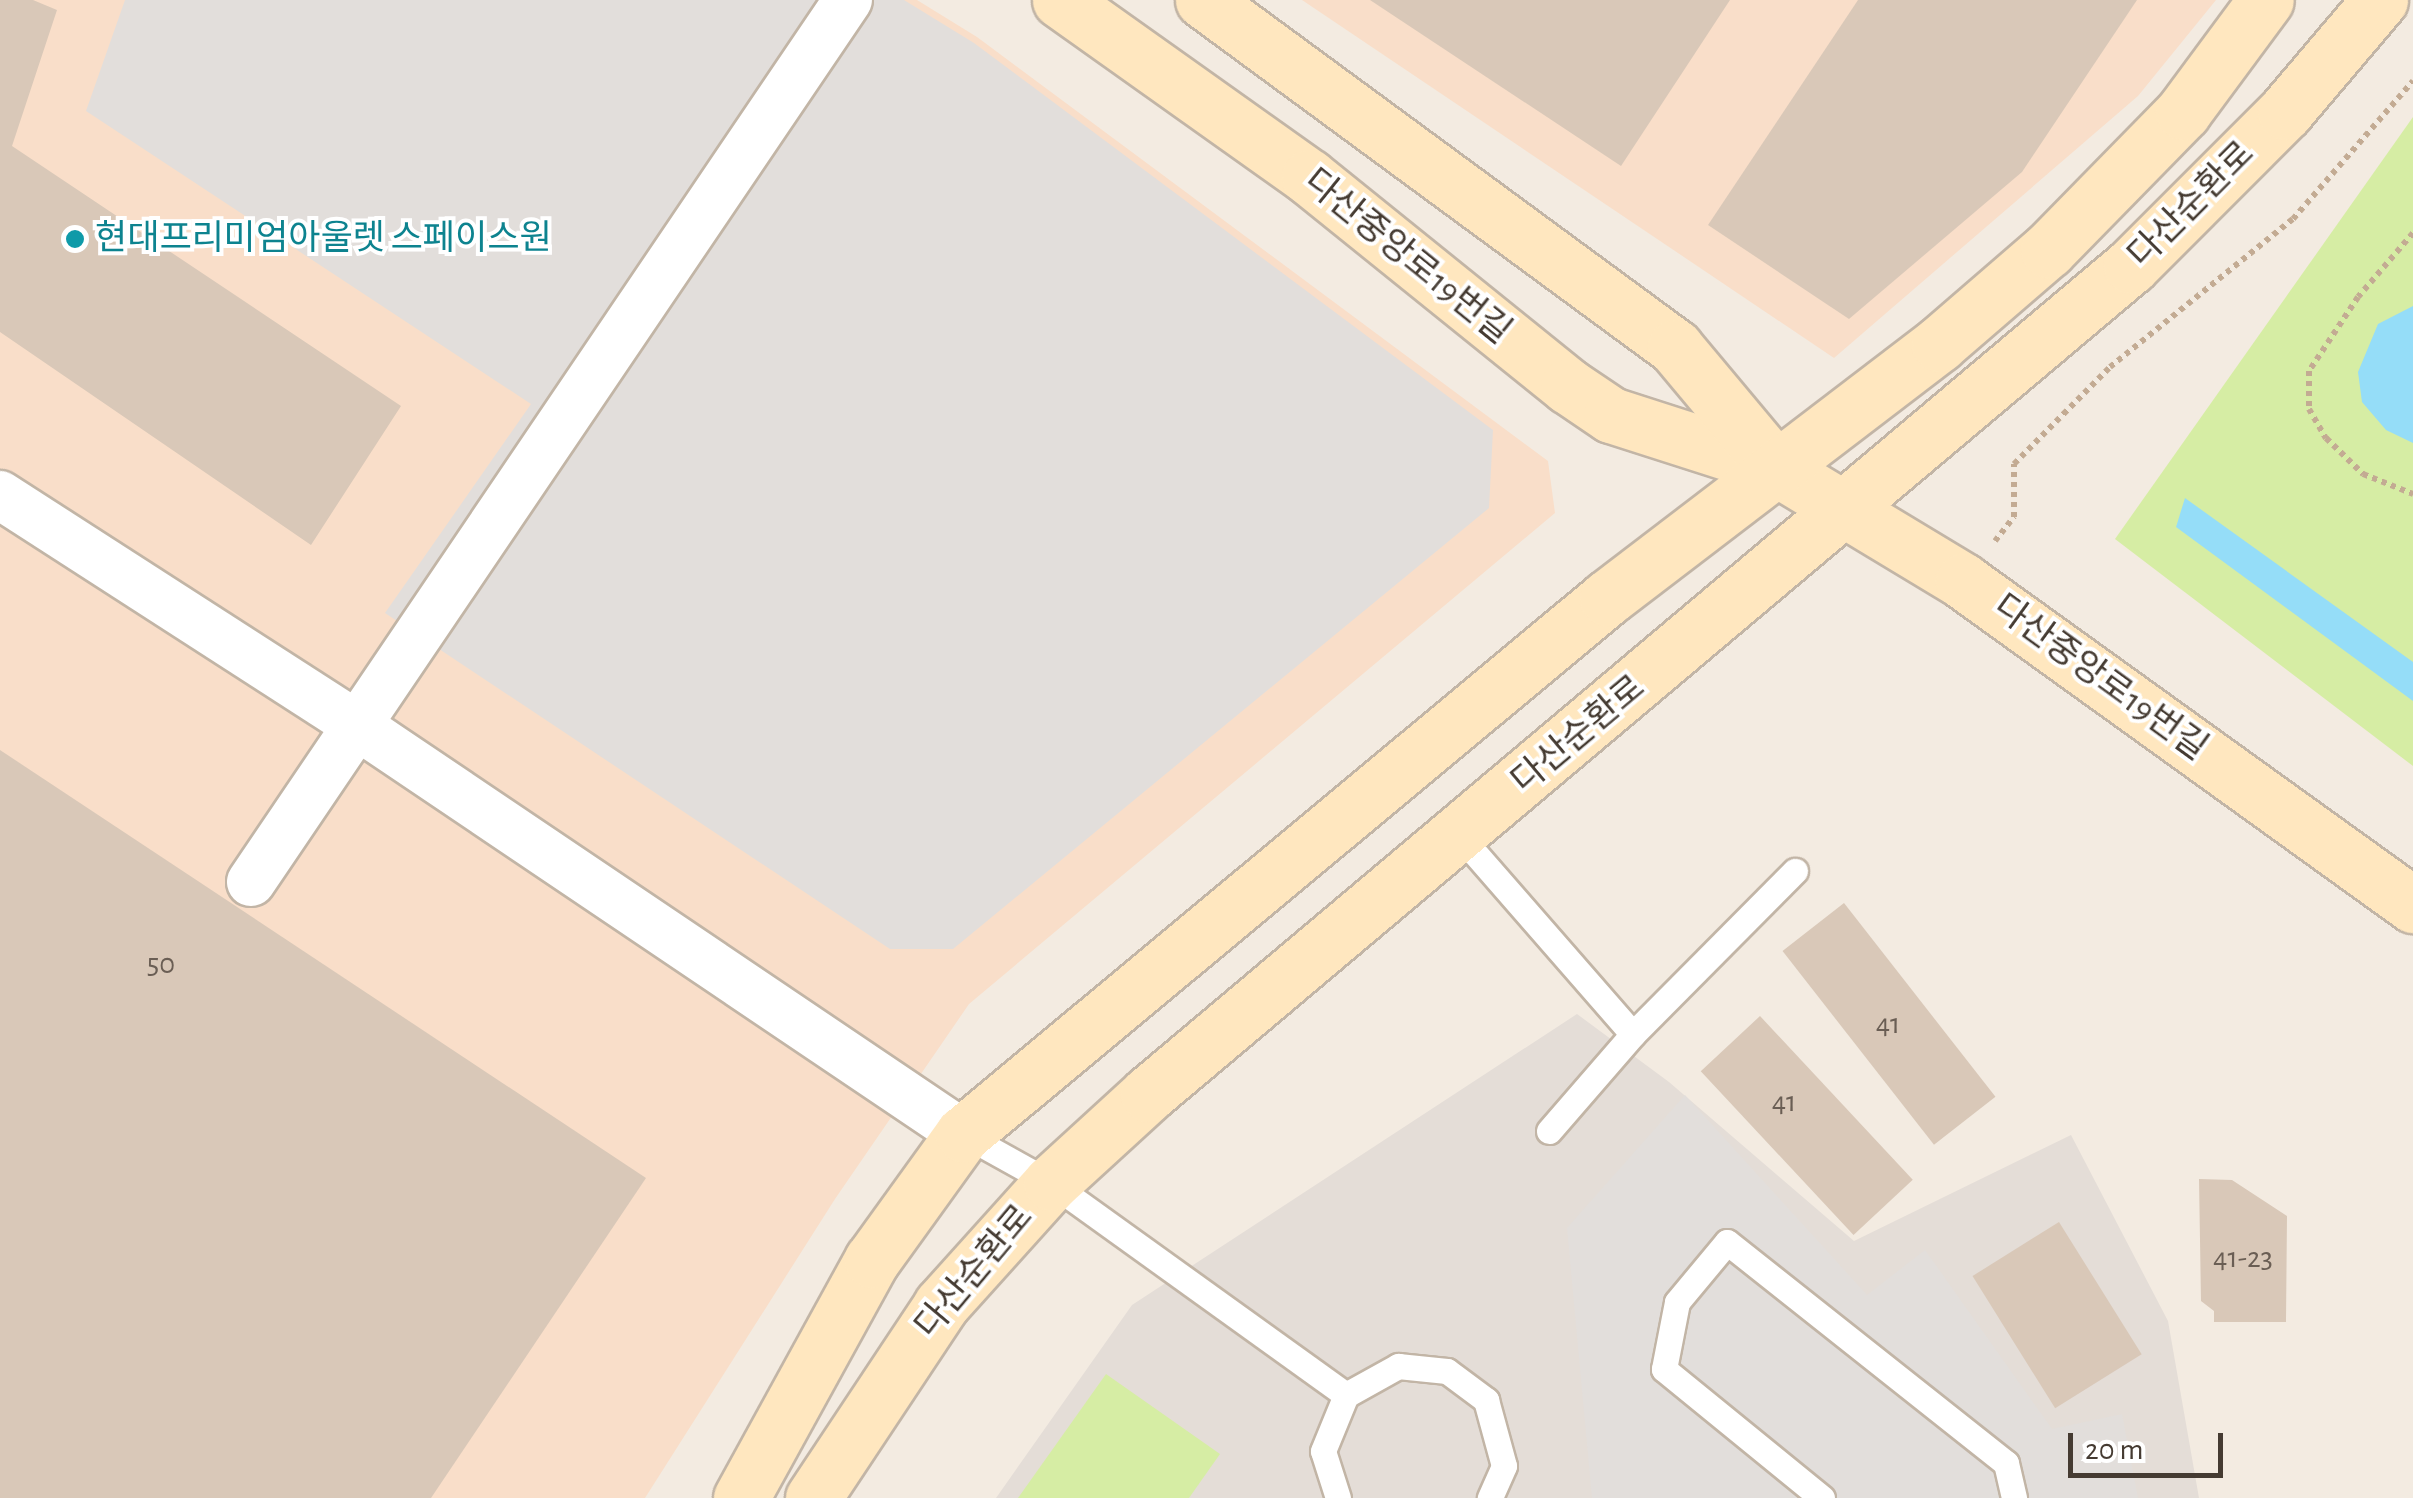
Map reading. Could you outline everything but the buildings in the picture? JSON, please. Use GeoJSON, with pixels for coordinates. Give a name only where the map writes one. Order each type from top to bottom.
{"type":"FeatureCollection","features":[{"type":"Feature","properties":{"kind":"street"},"geometry":{"type":"LineString","coordinates":[[250,882],[848,0]]}},
{"type":"Feature","properties":{"kind":"street","name":"다산중앙로19번길"},"geometry":{"type":"LineString","coordinates":[[1060,0],[1309,178],[1612,414],[1776,468],[1963,581],[2413,905]]}},
{"type":"Feature","properties":{"kind":"street","name":"다산중앙로19번길"},"geometry":{"type":"LineString","coordinates":[[1203,0],[1676,347],[1776,468]]}},
{"type":"Feature","properties":{"kind":"street","name":"다산순환로"},"geometry":{"type":"LineString","coordinates":[[741,1498],[872,1260],[963,1134],[1607,598],[1938,344],[2123,178],[2183,112],[2266,0]]}},
{"type":"Feature","properties":{"kind":"street","name":"다산순환로"},"geometry":{"type":"LineString","coordinates":[[813,1498],[942,1306],[1051,1183],[1148,1094],[1460,836],[2158,241],[2285,112],[2380,0]]}},
{"type":"Feature","properties":{"kind":"street"},"geometry":{"type":"LineString","coordinates":[[0,495],[358,726],[963,1134]]}},
{"type":"Feature","properties":{"kind":"lane"},"geometry":{"type":"LineString","coordinates":[[1460,836],[1633,1034]]}},
{"type":"Feature","properties":{"kind":"lane"},"geometry":{"type":"LineString","coordinates":[[1549,1130],[1633,1034],[1795,871]]}},
{"type":"Feature","properties":{"kind":"lane"},"geometry":{"type":"LineString","coordinates":[[963,1134],[1051,1183],[1346,1395]]}},
{"type":"Feature","properties":{"kind":"lane"},"geometry":{"type":"LineString","coordinates":[[1822,1498],[1664,1369],[1677,1302],[1728,1242],[2006,1463],[2014,1498]]}},
{"type":"Feature","properties":{"kind":"lane"},"geometry":{"type":"LineString","coordinates":[[1338,1498],[1324,1451],[1346,1395],[1398,1366],[1446,1370],[1486,1400],[1504,1466],[1490,1498]]}},
{"type":"Feature","properties":{"kind":"path"},"geometry":{"type":"LineString","coordinates":[[1963,581],[2014,517],[2014,464],[2110,366],[2293,219],[2413,81]]}},
{"type":"Feature","properties":{"kind":"path"},"geometry":{"type":"LineString","coordinates":[[2413,233],[2358,297],[2309,371],[2309,408],[2326,438],[2363,474],[2413,494]]}},
{"type":"Feature","properties":{"kind":"shaded area","name":"현대프리미엄아울렛 스페이스원"},"geometry":{"type":"Polygon","coordinates":[[[0,0],[917,0],[977,37],[1548,461],[1555,513],[969,1004],[835,1199],[645,1498],[0,1498],[0,0]]]}},
{"type":"Feature","properties":{"kind":"shaded area"},"geometry":{"type":"Polygon","coordinates":[[[125,0],[904,0],[974,43],[1493,430],[1489,508],[953,949],[890,949],[385,613],[531,404],[86,111],[125,0]]]}},
{"type":"Feature","properties":{"kind":"shaded area"},"geometry":{"type":"Polygon","coordinates":[[[1302,0],[2216,0],[2138,96],[1834,358],[1302,0]]]}},
{"type":"Feature","properties":{"kind":"shaded area"},"geometry":{"type":"Polygon","coordinates":[[[1577,1014],[1669,1082],[1854,1241],[2071,1135],[2168,1321],[2199,1498],[996,1498],[1132,1305],[1577,1014]]]}},
{"type":"Feature","properties":{"kind":"shaded area"},"geometry":{"type":"Polygon","coordinates":[[[1685,1095],[1867,1295],[1925,1250],[2052,1429],[2122,1414],[2138,1498],[1592,1498],[1567,1228],[1685,1095]]]}},
{"type":"Feature","properties":{"kind":"green space"},"geometry":{"type":"Polygon","coordinates":[[[2413,117],[2413,766],[2115,539],[2413,117]]]}},
{"type":"Feature","properties":{"kind":"green space"},"geometry":{"type":"Polygon","coordinates":[[[1106,1374],[1220,1454],[1189,1498],[1018,1498],[1106,1374]]]}},
{"type":"Feature","properties":{"kind":"water"},"geometry":{"type":"Polygon","coordinates":[[[2413,306],[2413,443],[2386,430],[2362,402],[2358,372],[2378,324],[2413,306]]]}},
{"type":"Feature","properties":{"kind":"water"},"geometry":{"type":"Polygon","coordinates":[[[2185,498],[2413,662],[2413,701],[2176,527],[2185,498]]]}},
{"type":"Feature","properties":{"kind":"place","name":"현대프리미엄아울렛 스페이스원"},"geometry":{"type":"Point","coordinates":[75,239]}}]}
